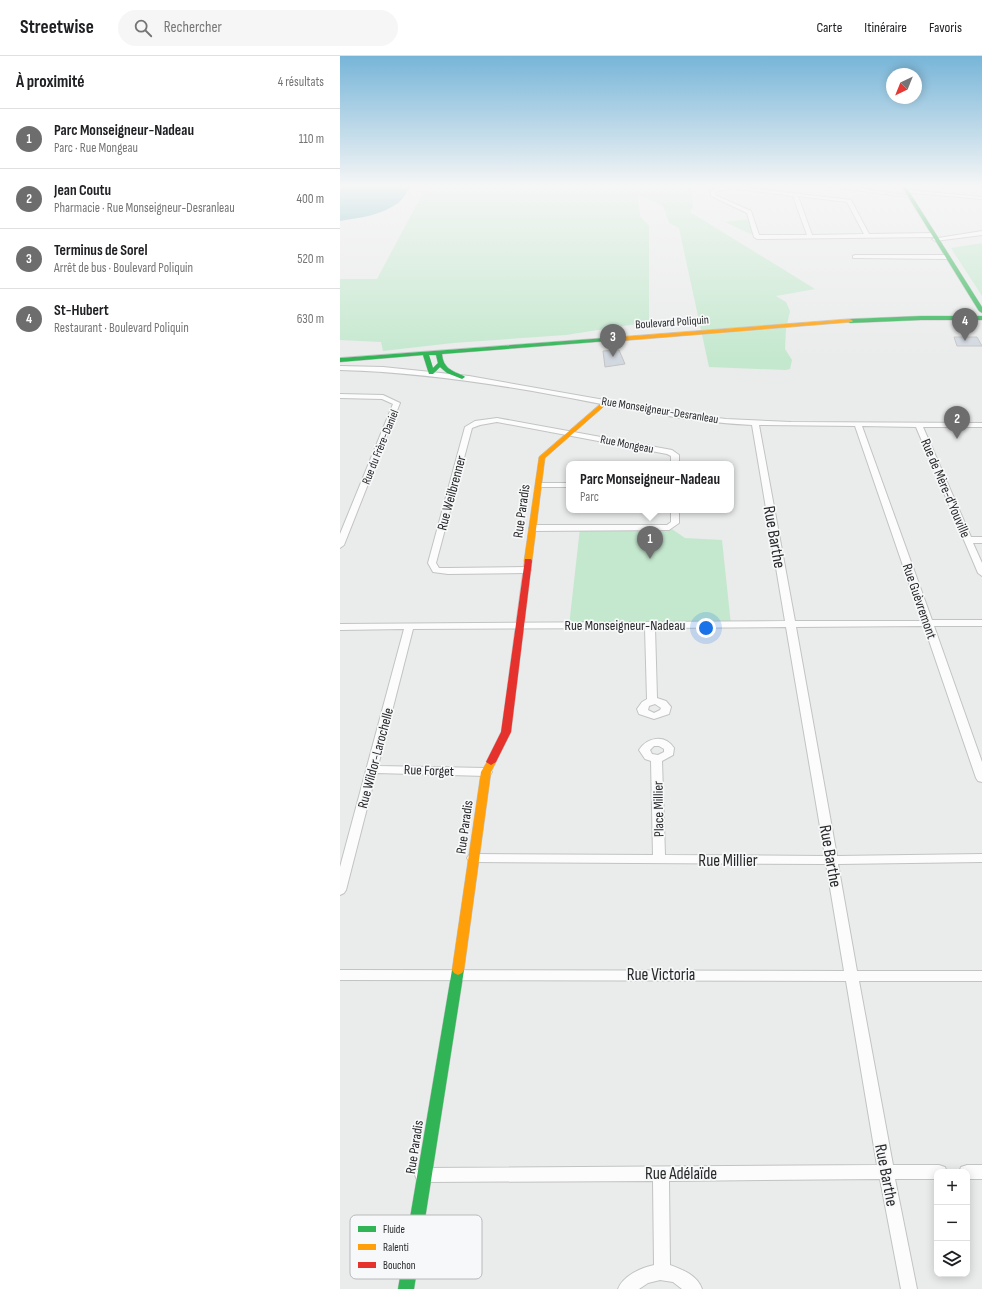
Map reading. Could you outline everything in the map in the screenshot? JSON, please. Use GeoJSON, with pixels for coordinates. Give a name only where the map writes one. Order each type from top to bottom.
{"type":"FeatureCollection","features":[{"type":"Feature","properties":{"kind":"street"},"geometry":{"type":"LineString","coordinates":[[938,243],[982,309]]}},
{"type":"Feature","properties":{"kind":"street"},"geometry":{"type":"LineString","coordinates":[[855,257],[947,257]]}},
{"type":"Feature","properties":{"kind":"street","name":"Boulevard Poliquin"},"geometry":{"type":"LineString","coordinates":[[340,363],[426,354],[698,332],[886,319],[982,318]]}},
{"type":"Feature","properties":{"kind":"street","name":"Boulevard Poliquin"},"geometry":{"type":"LineString","coordinates":[[886,319],[924,322],[982,322]]}},
{"type":"Feature","properties":{"kind":"street"},"geometry":{"type":"LineString","coordinates":[[426,354],[431,373]]}},
{"type":"Feature","properties":{"kind":"street"},"geometry":{"type":"LineString","coordinates":[[439,354],[440,364],[447,371],[462,377]]}},
{"type":"Feature","properties":{"kind":"street","name":"Rue Monseigneur-Desranleau"},"geometry":{"type":"LineString","coordinates":[[340,363],[462,377],[607,401],[684,416],[755,422],[982,425]]}},
{"type":"Feature","properties":{"kind":"street"},"geometry":{"type":"LineString","coordinates":[[431,373],[440,364]]}},
{"type":"Feature","properties":{"kind":"street","name":"Rue du Frère-Daniel"},"geometry":{"type":"LineString","coordinates":[[340,396],[383,397],[397,403],[340,545]]}},
{"type":"Feature","properties":{"kind":"street","name":"Rue Paradis"},"geometry":{"type":"LineString","coordinates":[[418,1215],[457,974],[486,772],[506,732],[542,457],[607,401]]}},
{"type":"Feature","properties":{"kind":"street","name":"Rue Weilbrenner"},"geometry":{"type":"LineString","coordinates":[[527,570],[448,571],[436,570],[432,563],[467,431],[469,427],[478,423],[497,420],[569,433]]}},
{"type":"Feature","properties":{"kind":"street","name":"Rue Barthe"},"geometry":{"type":"LineString","coordinates":[[755,422],[886,1172],[909,1289]]}},
{"type":"Feature","properties":{"kind":"street","name":"Rue Guèvremont"},"geometry":{"type":"LineString","coordinates":[[858,424],[982,778]]}},
{"type":"Feature","properties":{"kind":"street","name":"Rue de Mère-d'Youville"},"geometry":{"type":"LineString","coordinates":[[919,425],[982,573]]}},
{"type":"Feature","properties":{"kind":"street","name":"Rue Mongeau"},"geometry":{"type":"LineString","coordinates":[[569,433],[669,452],[675,455],[675,461]]}},
{"type":"Feature","properties":{"kind":"street"},"geometry":{"type":"LineString","coordinates":[[538,485],[566,485]]}},
{"type":"Feature","properties":{"kind":"street"},"geometry":{"type":"LineString","coordinates":[[533,528],[670,527],[675,523],[675,513]]}},
{"type":"Feature","properties":{"kind":"street"},"geometry":{"type":"LineString","coordinates":[[968,540],[982,540]]}},
{"type":"Feature","properties":{"kind":"street","name":"Rue Monseigneur-Nadeau"},"geometry":{"type":"LineString","coordinates":[[340,627],[982,623]]}},
{"type":"Feature","properties":{"kind":"street"},"geometry":{"type":"LineString","coordinates":[[650,625],[652,701]]}},
{"type":"Feature","properties":{"kind":"street","name":"Rue Wildor-Larochelle"},"geometry":{"type":"LineString","coordinates":[[340,890],[409,627]]}},
{"type":"Feature","properties":{"kind":"street","name":"Place Millier"},"geometry":{"type":"LineString","coordinates":[[656,758],[659,859]]}},
{"type":"Feature","properties":{"kind":"street","name":"Rue Forget"},"geometry":{"type":"LineString","coordinates":[[372,769],[486,772]]}},
{"type":"Feature","properties":{"kind":"street","name":"Rue Millier"},"geometry":{"type":"LineString","coordinates":[[474,858],[832,860],[982,858]]}},
{"type":"Feature","properties":{"kind":"street","name":"Rue Victoria"},"geometry":{"type":"LineString","coordinates":[[340,975],[852,974],[982,976]]}},
{"type":"Feature","properties":{"kind":"street","name":"Rue Adélaïde"},"geometry":{"type":"LineString","coordinates":[[424,1175],[934,1172]]}},
{"type":"Feature","properties":{"kind":"street"},"geometry":{"type":"LineString","coordinates":[[970,1172],[982,1172]]}},
{"type":"Feature","properties":{"kind":"street"},"geometry":{"type":"LineString","coordinates":[[661,1173],[662,1272]]}},
{"type":"Feature","properties":{"kind":"street"},"geometry":{"type":"LineString","coordinates":[[626,1289],[636,1280],[648,1274],[662,1272],[675,1275],[687,1282],[694,1289]]}},
{"type":"Feature","properties":{"kind":"street","name":"Rue Paradis"},"geometry":{"type":"LineString","coordinates":[[406,1289],[408,1279]]}},
{"type":"Feature","properties":{"kind":"green space"},"geometry":{"type":"Polygon","coordinates":[[[396,243],[649,243],[649,322],[566,335],[453,343],[383,351],[381,342],[340,340],[340,279],[377,279],[396,243]]]}},
{"type":"Feature","properties":{"kind":"green space"},"geometry":{"type":"Polygon","coordinates":[[[682,243],[740,243],[815,289],[776,296],[786,302],[790,311],[786,329],[785,349],[792,360],[790,369],[709,367],[682,243]]]}},
{"type":"Feature","properties":{"kind":"green space"},"geometry":{"type":"Polygon","coordinates":[[[982,243],[982,296],[951,248],[982,243]]]}},
{"type":"Feature","properties":{"kind":"green space"},"geometry":{"type":"Polygon","coordinates":[[[669,527],[685,538],[722,540],[731,625],[569,626],[580,528],[669,527]]]}},
{"type":"Feature","properties":{"kind":"building"},"geometry":{"type":"Polygon","coordinates":[[[954,337],[977,337],[982,346],[957,346],[954,337]]]}},
{"type":"Feature","properties":{"kind":"building"},"geometry":{"type":"Polygon","coordinates":[[[619,350],[625,364],[605,367],[603,351],[619,350]]]}},
{"type":"Feature","properties":{"kind":"traffic: fast"},"geometry":{"type":"LineString","coordinates":[[939,243],[982,311]]}},
{"type":"Feature","properties":{"kind":"traffic: fast"},"geometry":{"type":"LineString","coordinates":[[850,321],[921,318],[982,318]]}},
{"type":"Feature","properties":{"kind":"traffic: fast"},"geometry":{"type":"LineString","coordinates":[[340,360],[619,339]]}},
{"type":"Feature","properties":{"kind":"traffic: fast"},"geometry":{"type":"LineString","coordinates":[[426,354],[431,373],[440,364]]}},
{"type":"Feature","properties":{"kind":"traffic: fast"},"geometry":{"type":"LineString","coordinates":[[439,354],[439,359],[443,367],[462,377]]}},
{"type":"Feature","properties":{"kind":"traffic: fast"},"geometry":{"type":"LineString","coordinates":[[418,1215],[458,970]]}},
{"type":"Feature","properties":{"kind":"traffic: fast"},"geometry":{"type":"LineString","coordinates":[[406,1289],[408,1279]]}},
{"type":"Feature","properties":{"kind":"traffic: slow"},"geometry":{"type":"LineString","coordinates":[[619,339],[850,321]]}},
{"type":"Feature","properties":{"kind":"traffic: slow"},"geometry":{"type":"LineString","coordinates":[[528,561],[542,457],[607,401]]}},
{"type":"Feature","properties":{"kind":"traffic: slow"},"geometry":{"type":"LineString","coordinates":[[458,970],[486,772],[491,762]]}},
{"type":"Feature","properties":{"kind":"traffic: jam"},"geometry":{"type":"LineString","coordinates":[[491,762],[506,732],[528,561]]}},
{"type":"Feature","properties":{"kind":"place","name":"St-Hubert"},"geometry":{"type":"Point","coordinates":[965,341]}},
{"type":"Feature","properties":{"kind":"place","name":"Terminus de Sorel"},"geometry":{"type":"Point","coordinates":[613,357]}},
{"type":"Feature","properties":{"kind":"place","name":"Jean Coutu"},"geometry":{"type":"Point","coordinates":[957,439]}},
{"type":"Feature","properties":{"kind":"place","name":"Parc Monseigneur-Nadeau"},"geometry":{"type":"Point","coordinates":[650,559]}}]}
